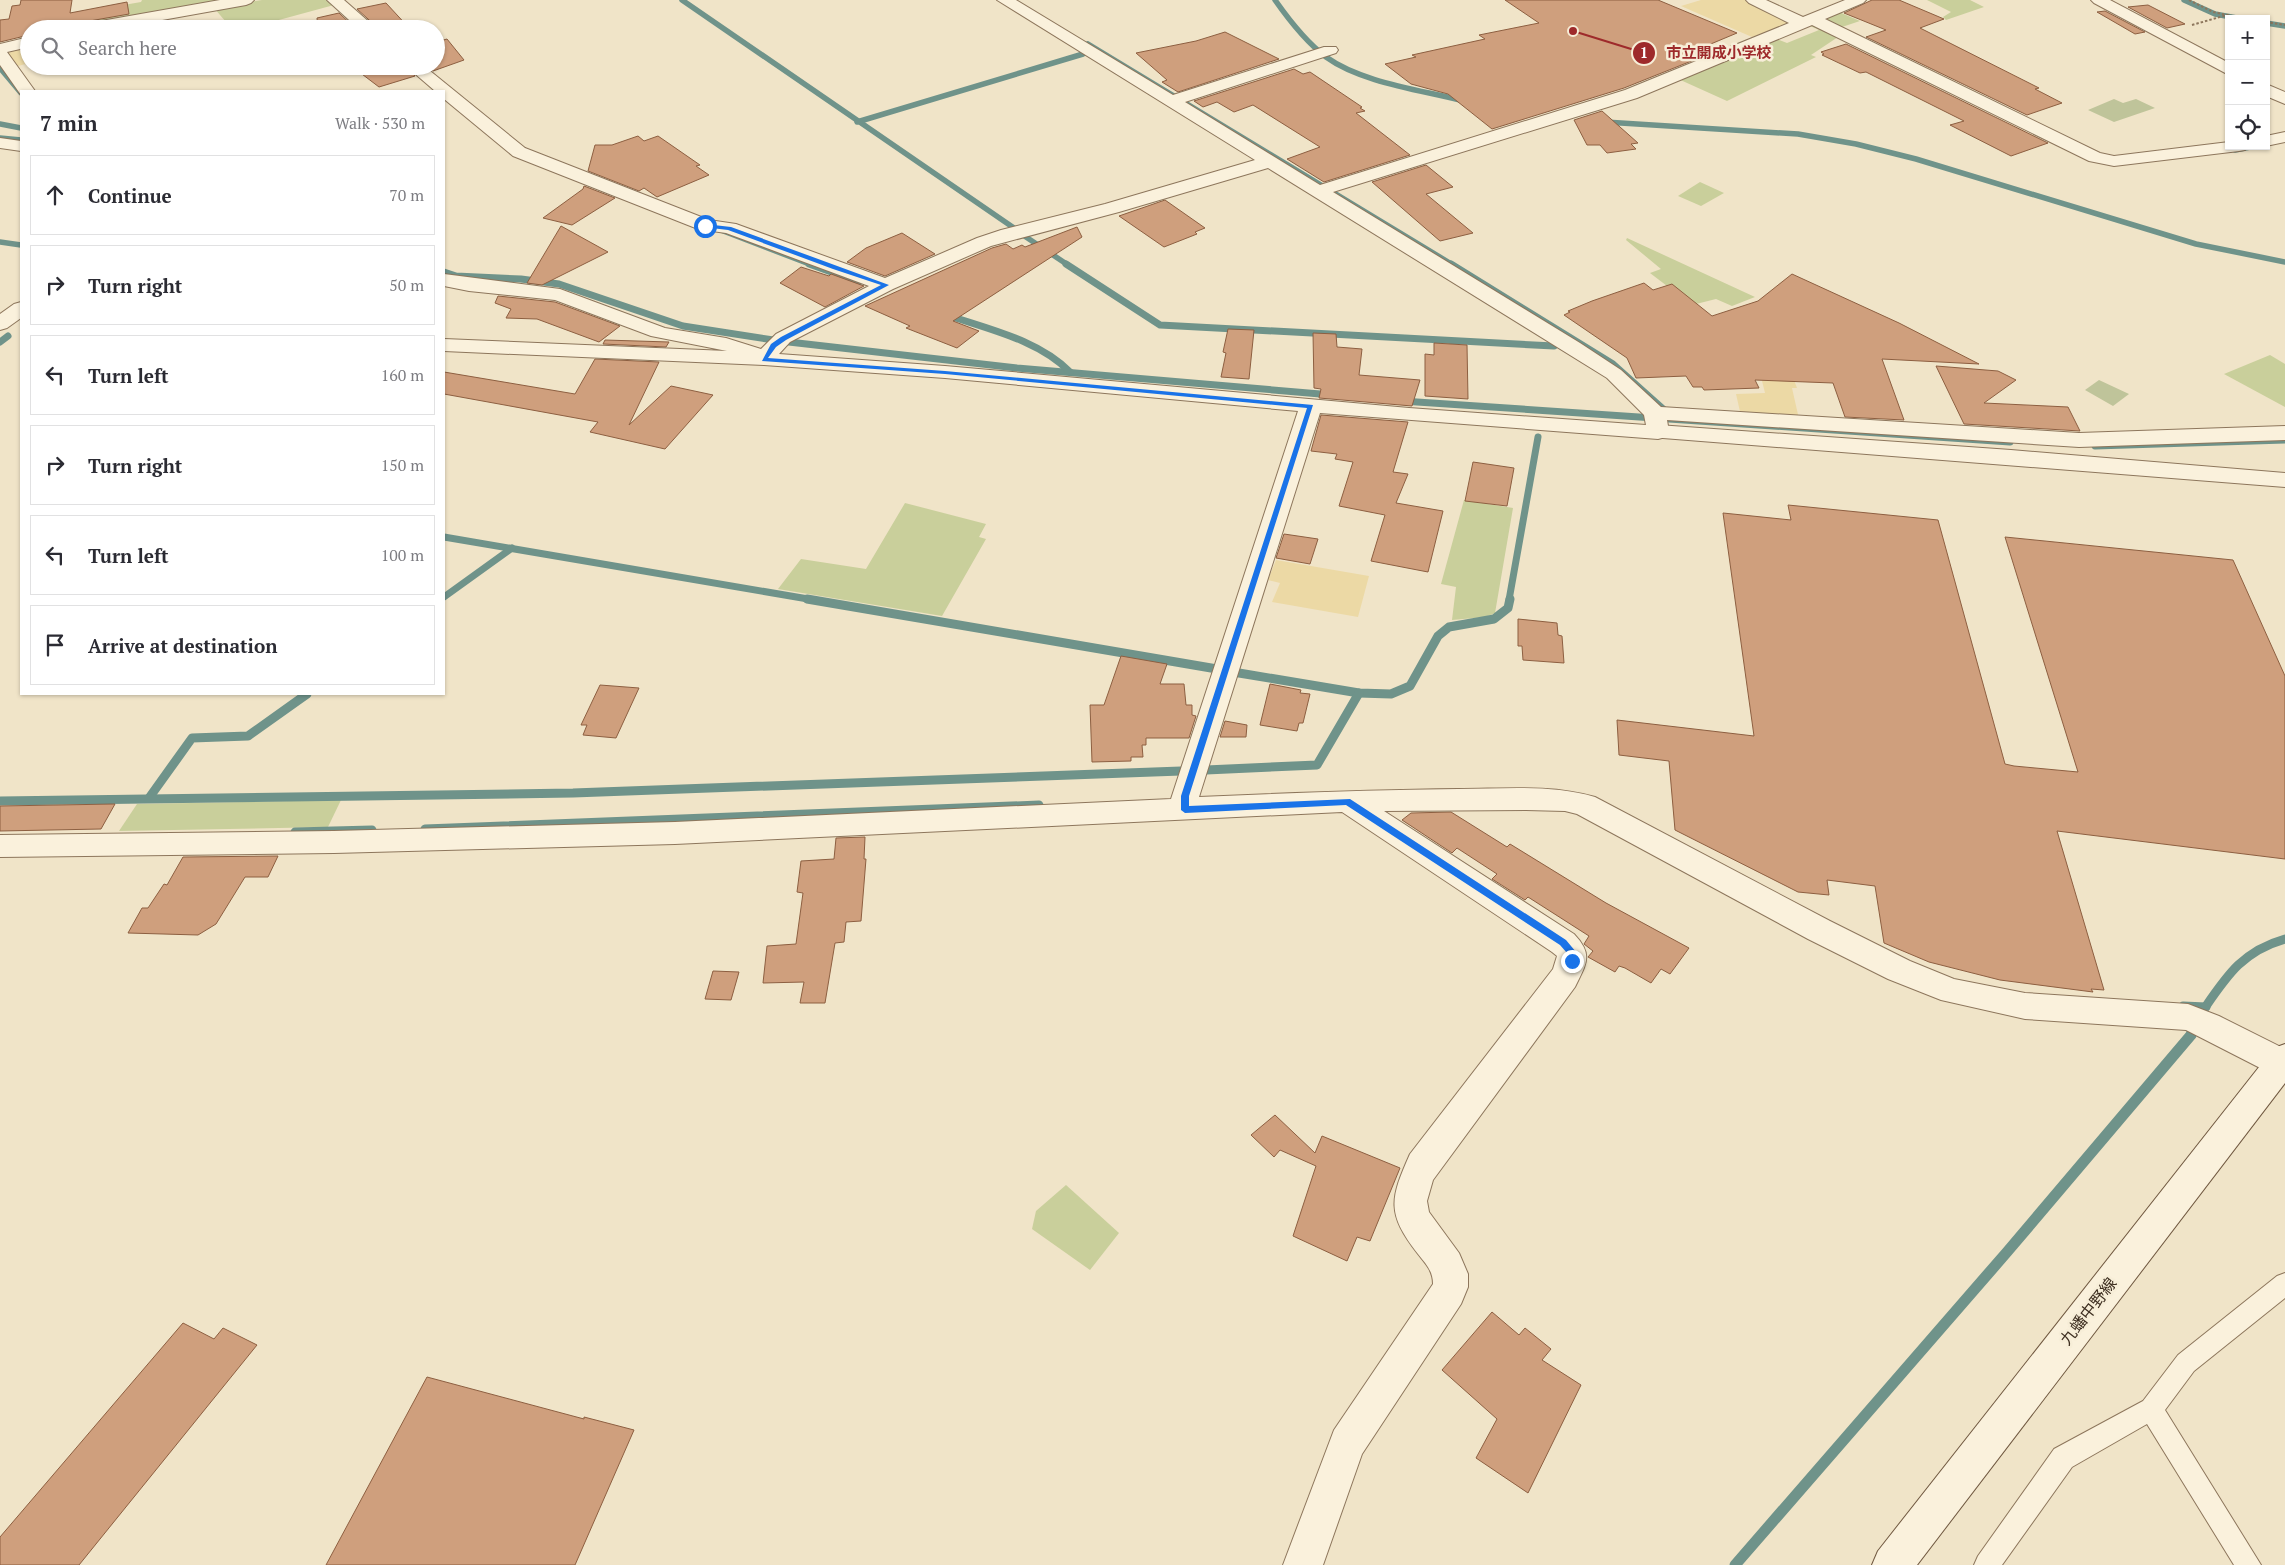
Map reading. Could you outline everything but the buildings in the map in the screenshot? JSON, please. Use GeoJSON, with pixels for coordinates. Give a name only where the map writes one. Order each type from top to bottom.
{"type":"FeatureCollection","features":[{"type":"Feature","properties":{"kind":"street"},"geometry":{"type":"LineString","coordinates":[[134,20],[246,0]]}},
{"type":"Feature","properties":{"kind":"street"},"geometry":{"type":"LineString","coordinates":[[335,0],[358,20]]}},
{"type":"Feature","properties":{"kind":"street"},"geometry":{"type":"LineString","coordinates":[[1005,0],[1177,99],[1269,162],[1324,189],[1573,346],[1614,374],[1660,418],[2059,460],[2285,480]]}},
{"type":"Feature","properties":{"kind":"street"},"geometry":{"type":"LineString","coordinates":[[1754,0],[1807,21],[2095,157],[2114,161],[2225,148]]}},
{"type":"Feature","properties":{"kind":"street"},"geometry":{"type":"LineString","coordinates":[[1324,189],[1631,94],[1858,0]]}},
{"type":"Feature","properties":{"kind":"street"},"geometry":{"type":"LineString","coordinates":[[2099,0],[2225,68]]}},
{"type":"Feature","properties":{"kind":"street"},"geometry":{"type":"LineString","coordinates":[[0,49],[20,44]]}},
{"type":"Feature","properties":{"kind":"street"},"geometry":{"type":"LineString","coordinates":[[1177,99],[1325,52]]}},
{"type":"Feature","properties":{"kind":"street"},"geometry":{"type":"LineString","coordinates":[[0,54],[26,90]]}},
{"type":"Feature","properties":{"kind":"street"},"geometry":{"type":"LineString","coordinates":[[425,75],[443,90]]}},
{"type":"Feature","properties":{"kind":"street"},"geometry":{"type":"LineString","coordinates":[[445,91],[519,152],[713,226],[729,228],[886,285]]}},
{"type":"Feature","properties":{"kind":"street"},"geometry":{"type":"LineString","coordinates":[[2270,91],[2285,99]]}},
{"type":"Feature","properties":{"kind":"street"},"geometry":{"type":"LineString","coordinates":[[2270,140],[2285,137]]}},
{"type":"Feature","properties":{"kind":"street"},"geometry":{"type":"LineString","coordinates":[[0,143],[20,146]]}},
{"type":"Feature","properties":{"kind":"street"},"geometry":{"type":"LineString","coordinates":[[445,280],[461,284],[529,290],[562,296],[658,332],[749,350],[774,348],[886,285],[1008,234],[1112,208],[1269,162]]}},
{"type":"Feature","properties":{"kind":"street"},"geometry":{"type":"LineString","coordinates":[[0,324],[20,309]]}},
{"type":"Feature","properties":{"kind":"street"},"geometry":{"type":"LineString","coordinates":[[0,324],[20,326]]}},
{"type":"Feature","properties":{"kind":"street"},"geometry":{"type":"LineString","coordinates":[[445,345],[774,348],[945,372],[1311,406],[1660,418],[2079,440],[2285,433]]}},
{"type":"Feature","properties":{"kind":"street"},"geometry":{"type":"LineString","coordinates":[[1185,803],[1311,406]]}},
{"type":"Feature","properties":{"kind":"street"},"geometry":{"type":"LineString","coordinates":[[0,846],[334,842],[675,833],[1185,803],[1565,800],[1585,805],[1899,970],[1952,991],[2025,1006],[2198,1021],[2283,1060]]}},
{"type":"Feature","properties":{"kind":"street"},"geometry":{"type":"LineString","coordinates":[[1303,1565],[1347,1443],[1441,1305],[1451,1284],[1449,1268],[1416,1226],[1410,1205],[1414,1184],[1422,1165],[1564,978],[1572,961],[1572,952],[1563,943],[1347,802]]}},
{"type":"Feature","properties":{"kind":"street","name":"九蟠中野線"},"geometry":{"type":"LineString","coordinates":[[1892,1565],[2283,1060]]}},
{"type":"Feature","properties":{"kind":"lane"},"geometry":{"type":"LineString","coordinates":[[1987,1565],[2063,1458],[2151,1409],[2186,1363],[2285,1284]]}},
{"type":"Feature","properties":{"kind":"lane"},"geometry":{"type":"LineString","coordinates":[[2151,1409],[2248,1565]]}},
{"type":"Feature","properties":{"kind":"path"},"geometry":{"type":"LineString","coordinates":[[2189,0],[2225,15]]}},
{"type":"Feature","properties":{"kind":"path"},"geometry":{"type":"LineString","coordinates":[[2270,23],[2285,25]]}},
{"type":"Feature","properties":{"kind":"green space"},"geometry":{"type":"Polygon","coordinates":[[[142,0],[230,0],[124,20],[79,20],[112,7],[141,2],[142,0]]]}},
{"type":"Feature","properties":{"kind":"green space"},"geometry":{"type":"Polygon","coordinates":[[[262,0],[328,0],[334,5],[279,20],[224,20],[214,8],[262,0]]]}},
{"type":"Feature","properties":{"kind":"green space"},"geometry":{"type":"Polygon","coordinates":[[[1927,0],[1970,0],[1984,7],[1946,20],[1943,17],[1951,12],[1927,0]]]}},
{"type":"Feature","properties":{"kind":"green space"},"geometry":{"type":"Polygon","coordinates":[[[1839,12],[1860,21],[1836,29],[1822,19],[1839,12]]]}},
{"type":"Feature","properties":{"kind":"green space"},"geometry":{"type":"Polygon","coordinates":[[[1810,24],[1838,37],[1811,55],[1816,57],[1727,101],[1676,78],[1810,24]],[[1810,26],[1777,39],[1787,43],[1819,30],[1810,26]]]}},
{"type":"Feature","properties":{"kind":"green space"},"geometry":{"type":"Polygon","coordinates":[[[2114,99],[2123,103],[2136,99],[2155,108],[2114,122],[2088,110],[2114,99]]]}},
{"type":"Feature","properties":{"kind":"green space"},"geometry":{"type":"Polygon","coordinates":[[[1700,182],[1724,193],[1701,206],[1678,196],[1700,182]]]}},
{"type":"Feature","properties":{"kind":"green space"},"geometry":{"type":"Polygon","coordinates":[[[1627,238],[1755,297],[1732,306],[1716,299],[1692,305],[1650,273],[1661,269],[1626,240],[1627,238]]]}},
{"type":"Feature","properties":{"kind":"green space"},"geometry":{"type":"Polygon","coordinates":[[[2270,355],[2285,364],[2285,407],[2224,374],[2270,355]]]}},
{"type":"Feature","properties":{"kind":"green space"},"geometry":{"type":"Polygon","coordinates":[[[2099,380],[2129,394],[2113,406],[2085,390],[2099,380]]]}},
{"type":"Feature","properties":{"kind":"green space"},"geometry":{"type":"Polygon","coordinates":[[[1464,500],[1513,508],[1495,613],[1486,617],[1452,620],[1456,587],[1441,584],[1464,500]]]}},
{"type":"Feature","properties":{"kind":"green space"},"geometry":{"type":"Polygon","coordinates":[[[905,503],[986,524],[979,537],[986,539],[942,616],[778,589],[801,559],[866,569],[905,503]]]}},
{"type":"Feature","properties":{"kind":"green space"},"geometry":{"type":"Polygon","coordinates":[[[341,800],[328,827],[119,831],[137,804],[341,800]]]}},
{"type":"Feature","properties":{"kind":"green space"},"geometry":{"type":"Polygon","coordinates":[[[1066,1185],[1119,1233],[1090,1270],[1032,1229],[1036,1211],[1066,1185]]]}},
{"type":"Feature","properties":{"kind":"sand"},"geometry":{"type":"Polygon","coordinates":[[[1701,0],[1746,0],[1789,20],[1791,24],[1752,37],[1681,6],[1701,0]]]}},
{"type":"Feature","properties":{"kind":"sand"},"geometry":{"type":"Polygon","coordinates":[[[20,48],[20,65],[18,66],[8,55],[10,51],[20,48]]]}},
{"type":"Feature","properties":{"kind":"sand"},"geometry":{"type":"Polygon","coordinates":[[[1755,353],[1784,354],[1797,388],[1792,388],[1799,419],[1741,416],[1736,394],[1765,393],[1755,353]]]}},
{"type":"Feature","properties":{"kind":"sand"},"geometry":{"type":"Polygon","coordinates":[[[1276,560],[1369,576],[1358,617],[1272,602],[1280,583],[1268,580],[1276,560]]]}},
{"type":"Feature","properties":{"kind":"waterway"},"geometry":{"type":"LineString","coordinates":[[682,0],[859,121]]}},
{"type":"Feature","properties":{"kind":"waterway"},"geometry":{"type":"LineString","coordinates":[[1275,0],[1305,38],[1326,57],[1341,66],[1393,85],[1464,101]]}},
{"type":"Feature","properties":{"kind":"waterway"},"geometry":{"type":"LineString","coordinates":[[2184,0],[2215,14],[2225,16]]}},
{"type":"Feature","properties":{"kind":"waterway"},"geometry":{"type":"LineString","coordinates":[[2270,24],[2285,26]]}},
{"type":"Feature","properties":{"kind":"waterway"},"geometry":{"type":"LineString","coordinates":[[1088,44],[1453,265]]}},
{"type":"Feature","properties":{"kind":"waterway"},"geometry":{"type":"LineString","coordinates":[[859,121],[1083,54]]}},
{"type":"Feature","properties":{"kind":"waterway"},"geometry":{"type":"LineString","coordinates":[[0,68],[20,92]]}},
{"type":"Feature","properties":{"kind":"waterway"},"geometry":{"type":"LineString","coordinates":[[859,121],[1014,228]]}},
{"type":"Feature","properties":{"kind":"waterway"},"geometry":{"type":"LineString","coordinates":[[1605,122],[1798,134],[1856,144],[1916,159],[2196,244],[2285,262]]}},
{"type":"Feature","properties":{"kind":"waterway"},"geometry":{"type":"LineString","coordinates":[[0,124],[20,128]]}},
{"type":"Feature","properties":{"kind":"waterway"},"geometry":{"type":"LineString","coordinates":[[0,138],[20,140]]}},
{"type":"Feature","properties":{"kind":"waterway"},"geometry":{"type":"LineString","coordinates":[[713,227],[812,265]]}},
{"type":"Feature","properties":{"kind":"waterway"},"geometry":{"type":"LineString","coordinates":[[1023,235],[1068,265]]}},
{"type":"Feature","properties":{"kind":"waterway"},"geometry":{"type":"LineString","coordinates":[[0,242],[20,245]]}},
{"type":"Feature","properties":{"kind":"waterway"},"geometry":{"type":"LineString","coordinates":[[809,264],[859,282]]}},
{"type":"Feature","properties":{"kind":"waterway"},"geometry":{"type":"LineString","coordinates":[[1066,264],[1160,325],[1554,346]]}},
{"type":"Feature","properties":{"kind":"waterway"},"geometry":{"type":"LineString","coordinates":[[1451,264],[1613,364],[1670,415]]}},
{"type":"Feature","properties":{"kind":"waterway"},"geometry":{"type":"LineString","coordinates":[[445,272],[456,276],[521,279],[559,284],[683,326],[780,341],[1017,368],[1332,395]]}},
{"type":"Feature","properties":{"kind":"waterway"},"geometry":{"type":"LineString","coordinates":[[947,315],[1028,344],[1057,361],[1070,372]]}},
{"type":"Feature","properties":{"kind":"waterway"},"geometry":{"type":"LineString","coordinates":[[0,342],[8,336]]}},
{"type":"Feature","properties":{"kind":"waterway"},"geometry":{"type":"LineString","coordinates":[[1402,401],[2010,442]]}},
{"type":"Feature","properties":{"kind":"waterway"},"geometry":{"type":"LineString","coordinates":[[1509,600],[1538,437]]}},
{"type":"Feature","properties":{"kind":"waterway"},"geometry":{"type":"LineString","coordinates":[[2095,446],[2285,440]]}},
{"type":"Feature","properties":{"kind":"waterway"},"geometry":{"type":"LineString","coordinates":[[445,537],[511,548]]}},
{"type":"Feature","properties":{"kind":"waterway"},"geometry":{"type":"LineString","coordinates":[[445,596],[511,548]]}},
{"type":"Feature","properties":{"kind":"waterway"},"geometry":{"type":"LineString","coordinates":[[511,548],[814,600]]}},
{"type":"Feature","properties":{"kind":"waterway"},"geometry":{"type":"LineString","coordinates":[[807,599],[1217,669]]}},
{"type":"Feature","properties":{"kind":"waterway"},"geometry":{"type":"LineString","coordinates":[[1359,693],[1391,694],[1410,686],[1438,636],[1449,627],[1494,619],[1508,608],[1510,599]]}},
{"type":"Feature","properties":{"kind":"waterway"},"geometry":{"type":"LineString","coordinates":[[1233,672],[1359,693]]}},
{"type":"Feature","properties":{"kind":"waterway"},"geometry":{"type":"LineString","coordinates":[[1206,770],[1317,765],[1359,693]]}},
{"type":"Feature","properties":{"kind":"waterway"},"geometry":{"type":"LineString","coordinates":[[149,798],[192,738],[248,736],[306,695]]}},
{"type":"Feature","properties":{"kind":"waterway"},"geometry":{"type":"LineString","coordinates":[[0,801],[573,793],[1181,771]]}},
{"type":"Feature","properties":{"kind":"waterway"},"geometry":{"type":"LineString","coordinates":[[425,829],[1039,805]]}},
{"type":"Feature","properties":{"kind":"waterway"},"geometry":{"type":"LineString","coordinates":[[295,832],[372,830]]}},
{"type":"Feature","properties":{"kind":"waterway"},"geometry":{"type":"LineString","coordinates":[[2206,1007],[2227,977],[2246,958],[2270,944],[2285,939]]}},
{"type":"Feature","properties":{"kind":"waterway"},"geometry":{"type":"LineString","coordinates":[[2183,1006],[2206,1007]]}},
{"type":"Feature","properties":{"kind":"waterway"},"geometry":{"type":"LineString","coordinates":[[2202,1012],[2206,1007]]}},
{"type":"Feature","properties":{"kind":"waterway"},"geometry":{"type":"LineString","coordinates":[[1735,1565],[2007,1252],[2191,1035],[2195,1024]]}},
{"type":"Feature","properties":{"kind":"place","name":"市立開成小学校"},"geometry":{"type":"Point","coordinates":[1573,31]}},
{"type":"Feature","properties":{"kind":"route"},"geometry":{"type":"LineString","coordinates":[[705,226],[729,228],[886,285],[783,338],[764,359],[945,372],[1311,406],[1185,796],[1185,810],[1347,802],[1563,943],[1572,952],[1572,961]]}}]}
